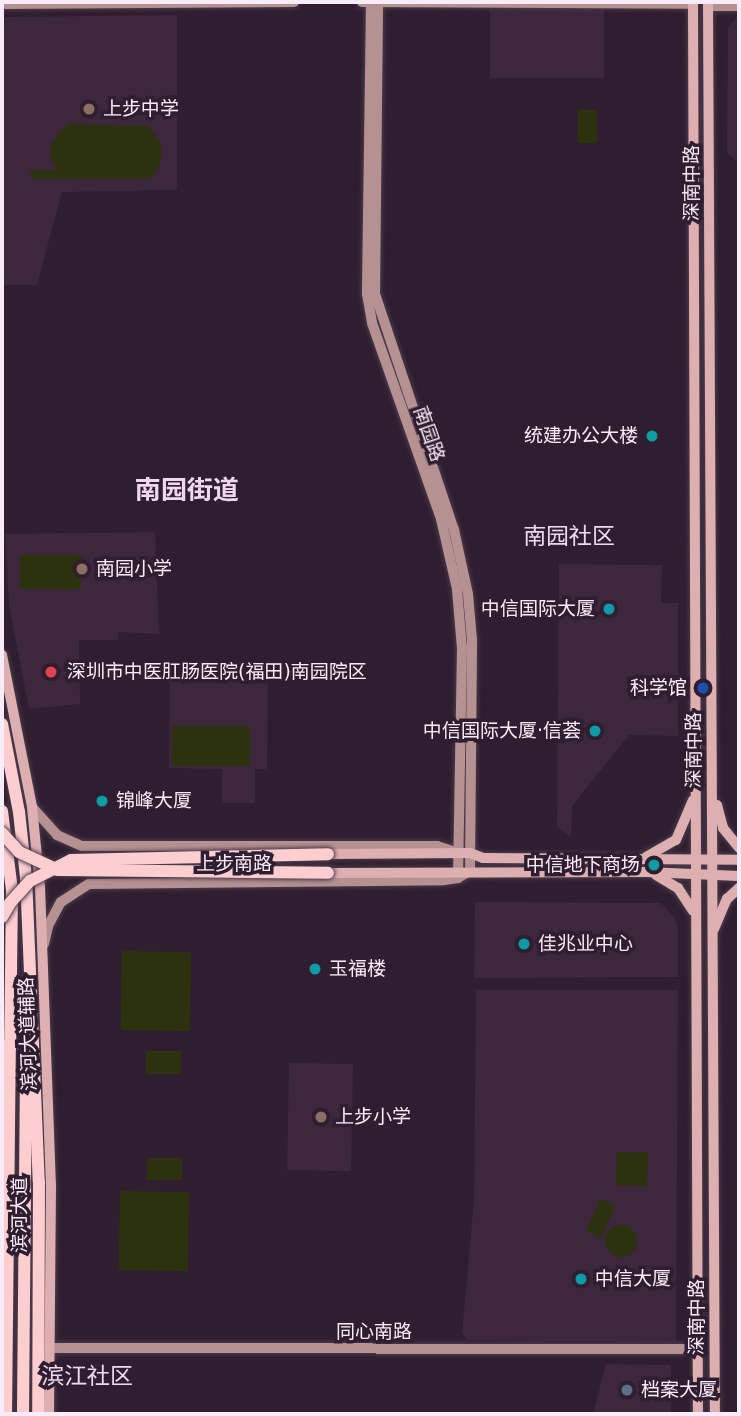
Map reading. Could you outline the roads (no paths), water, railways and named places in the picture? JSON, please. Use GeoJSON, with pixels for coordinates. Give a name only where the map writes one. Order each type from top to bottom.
{"type":"FeatureCollection","features":[{"type":"Feature","properties":{"kind":"highway","name":"滨河大道"},"geometry":{"type":"LineString","coordinates":[[2,724],[23,844],[39,1182],[38,1414]]}},
{"type":"Feature","properties":{"kind":"highway"},"geometry":{"type":"LineString","coordinates":[[2,811],[12,890],[5,1414]]}},
{"type":"Feature","properties":{"kind":"highway"},"geometry":{"type":"LineString","coordinates":[[2,833],[19,852],[58,870],[328,873]]}},
{"type":"Feature","properties":{"kind":"highway"},"geometry":{"type":"LineString","coordinates":[[2,917],[9,903],[30,881],[71,860],[328,854]]}},
{"type":"Feature","properties":{"kind":"highway"},"geometry":{"type":"LineString","coordinates":[[23,1414],[30,1016]]}},
{"type":"Feature","properties":{"kind":"highway"},"geometry":{"type":"LineString","coordinates":[[2,1094],[10,1043]]}},
{"type":"Feature","properties":{"kind":"highway"},"geometry":{"type":"LineString","coordinates":[[38,1375],[48,1414]]}},
{"type":"Feature","properties":{"kind":"main road"},"geometry":{"type":"LineString","coordinates":[[2,4],[294,2]]}},
{"type":"Feature","properties":{"kind":"main road"},"geometry":{"type":"LineString","coordinates":[[362,2],[693,3]]}},
{"type":"Feature","properties":{"kind":"main road","name":"南园路"},"geometry":{"type":"LineString","coordinates":[[371,2],[367,294],[372,323],[441,519],[457,589],[462,648],[464,853]]}},
{"type":"Feature","properties":{"kind":"main road","name":"南园路"},"geometry":{"type":"LineString","coordinates":[[378,2],[375,294],[454,530],[468,594],[472,640],[462,874]]}},
{"type":"Feature","properties":{"kind":"main road","name":"深南中路"},"geometry":{"type":"LineString","coordinates":[[693,3],[698,1414]]}},
{"type":"Feature","properties":{"kind":"main road"},"geometry":{"type":"LineString","coordinates":[[708,4],[739,6]]}},
{"type":"Feature","properties":{"kind":"main road","name":"深南中路"},"geometry":{"type":"LineString","coordinates":[[708,4],[712,788],[710,942],[715,1103],[715,1414]]}},
{"type":"Feature","properties":{"kind":"main road","name":"滨河大道辅路"},"geometry":{"type":"LineString","coordinates":[[2,655],[32,807],[40,887],[51,1185],[48,1414]]}},
{"type":"Feature","properties":{"kind":"main road"},"geometry":{"type":"LineString","coordinates":[[712,788],[723,828],[739,848]]}},
{"type":"Feature","properties":{"kind":"main road"},"geometry":{"type":"LineString","coordinates":[[643,859],[676,840],[695,795]]}},
{"type":"Feature","properties":{"kind":"main road","name":"上步南路"},"geometry":{"type":"LineString","coordinates":[[32,807],[53,831],[67,841],[97,847],[437,846],[482,858],[739,860]]}},
{"type":"Feature","properties":{"kind":"main road"},"geometry":{"type":"LineString","coordinates":[[97,847],[86,851],[80,867],[86,878],[100,882]]}},
{"type":"Feature","properties":{"kind":"main road","name":"上步南路"},"geometry":{"type":"LineString","coordinates":[[328,854],[464,853]]}},
{"type":"Feature","properties":{"kind":"main road"},"geometry":{"type":"LineString","coordinates":[[646,872],[667,880],[683,894],[690,904],[696,924]]}},
{"type":"Feature","properties":{"kind":"main road","name":"上步南路"},"geometry":{"type":"LineString","coordinates":[[42,958],[48,926],[61,902],[78,889],[100,882],[646,872],[739,876]]}},
{"type":"Feature","properties":{"kind":"main road","name":"上步南路"},"geometry":{"type":"LineString","coordinates":[[328,873],[462,874]]}},
{"type":"Feature","properties":{"kind":"main road"},"geometry":{"type":"LineString","coordinates":[[710,942],[722,910],[739,888]]}},
{"type":"Feature","properties":{"kind":"main road","name":"同心南路"},"geometry":{"type":"LineString","coordinates":[[50,1348],[698,1349]]}},
{"type":"Feature","properties":{"kind":"place","name":"上步中学"},"geometry":{"type":"Point","coordinates":[89,109]}},
{"type":"Feature","properties":{"kind":"place","name":"统建办公大楼"},"geometry":{"type":"Point","coordinates":[652,436]}},
{"type":"Feature","properties":{"kind":"place","name":"南园小学"},"geometry":{"type":"Point","coordinates":[82,569]}},
{"type":"Feature","properties":{"kind":"place","name":"中信国际大厦"},"geometry":{"type":"Point","coordinates":[609,609]}},
{"type":"Feature","properties":{"kind":"place","name":"深圳市中医肛肠医院(福田)南园院区"},"geometry":{"type":"Point","coordinates":[51,672]}},
{"type":"Feature","properties":{"kind":"place","name":"科学馆"},"geometry":{"type":"Point","coordinates":[703,688]}},
{"type":"Feature","properties":{"kind":"place","name":"中信国际大厦·信荟"},"geometry":{"type":"Point","coordinates":[595,731]}},
{"type":"Feature","properties":{"kind":"place","name":"锦峰大厦"},"geometry":{"type":"Point","coordinates":[102,801]}},
{"type":"Feature","properties":{"kind":"place","name":"中信地下商场"},"geometry":{"type":"Point","coordinates":[654,865]}},
{"type":"Feature","properties":{"kind":"place","name":"佳兆业中心"},"geometry":{"type":"Point","coordinates":[524,944]}},
{"type":"Feature","properties":{"kind":"place","name":"玉福楼"},"geometry":{"type":"Point","coordinates":[315,969]}},
{"type":"Feature","properties":{"kind":"place","name":"上步小学"},"geometry":{"type":"Point","coordinates":[321,1117]}},
{"type":"Feature","properties":{"kind":"place","name":"中信大厦"},"geometry":{"type":"Point","coordinates":[581,1279]}},
{"type":"Feature","properties":{"kind":"place","name":"档案大厦"},"geometry":{"type":"Point","coordinates":[627,1390]}},
{"type":"Feature","properties":{"kind":"district","name":"南园街道"},"geometry":{"type":"Point","coordinates":[187,491]}},
{"type":"Feature","properties":{"kind":"district","name":"南园社区"},"geometry":{"type":"Point","coordinates":[569,536]}},
{"type":"Feature","properties":{"kind":"district","name":"滨江社区"},"geometry":{"type":"Point","coordinates":[87,1376]}}]}
